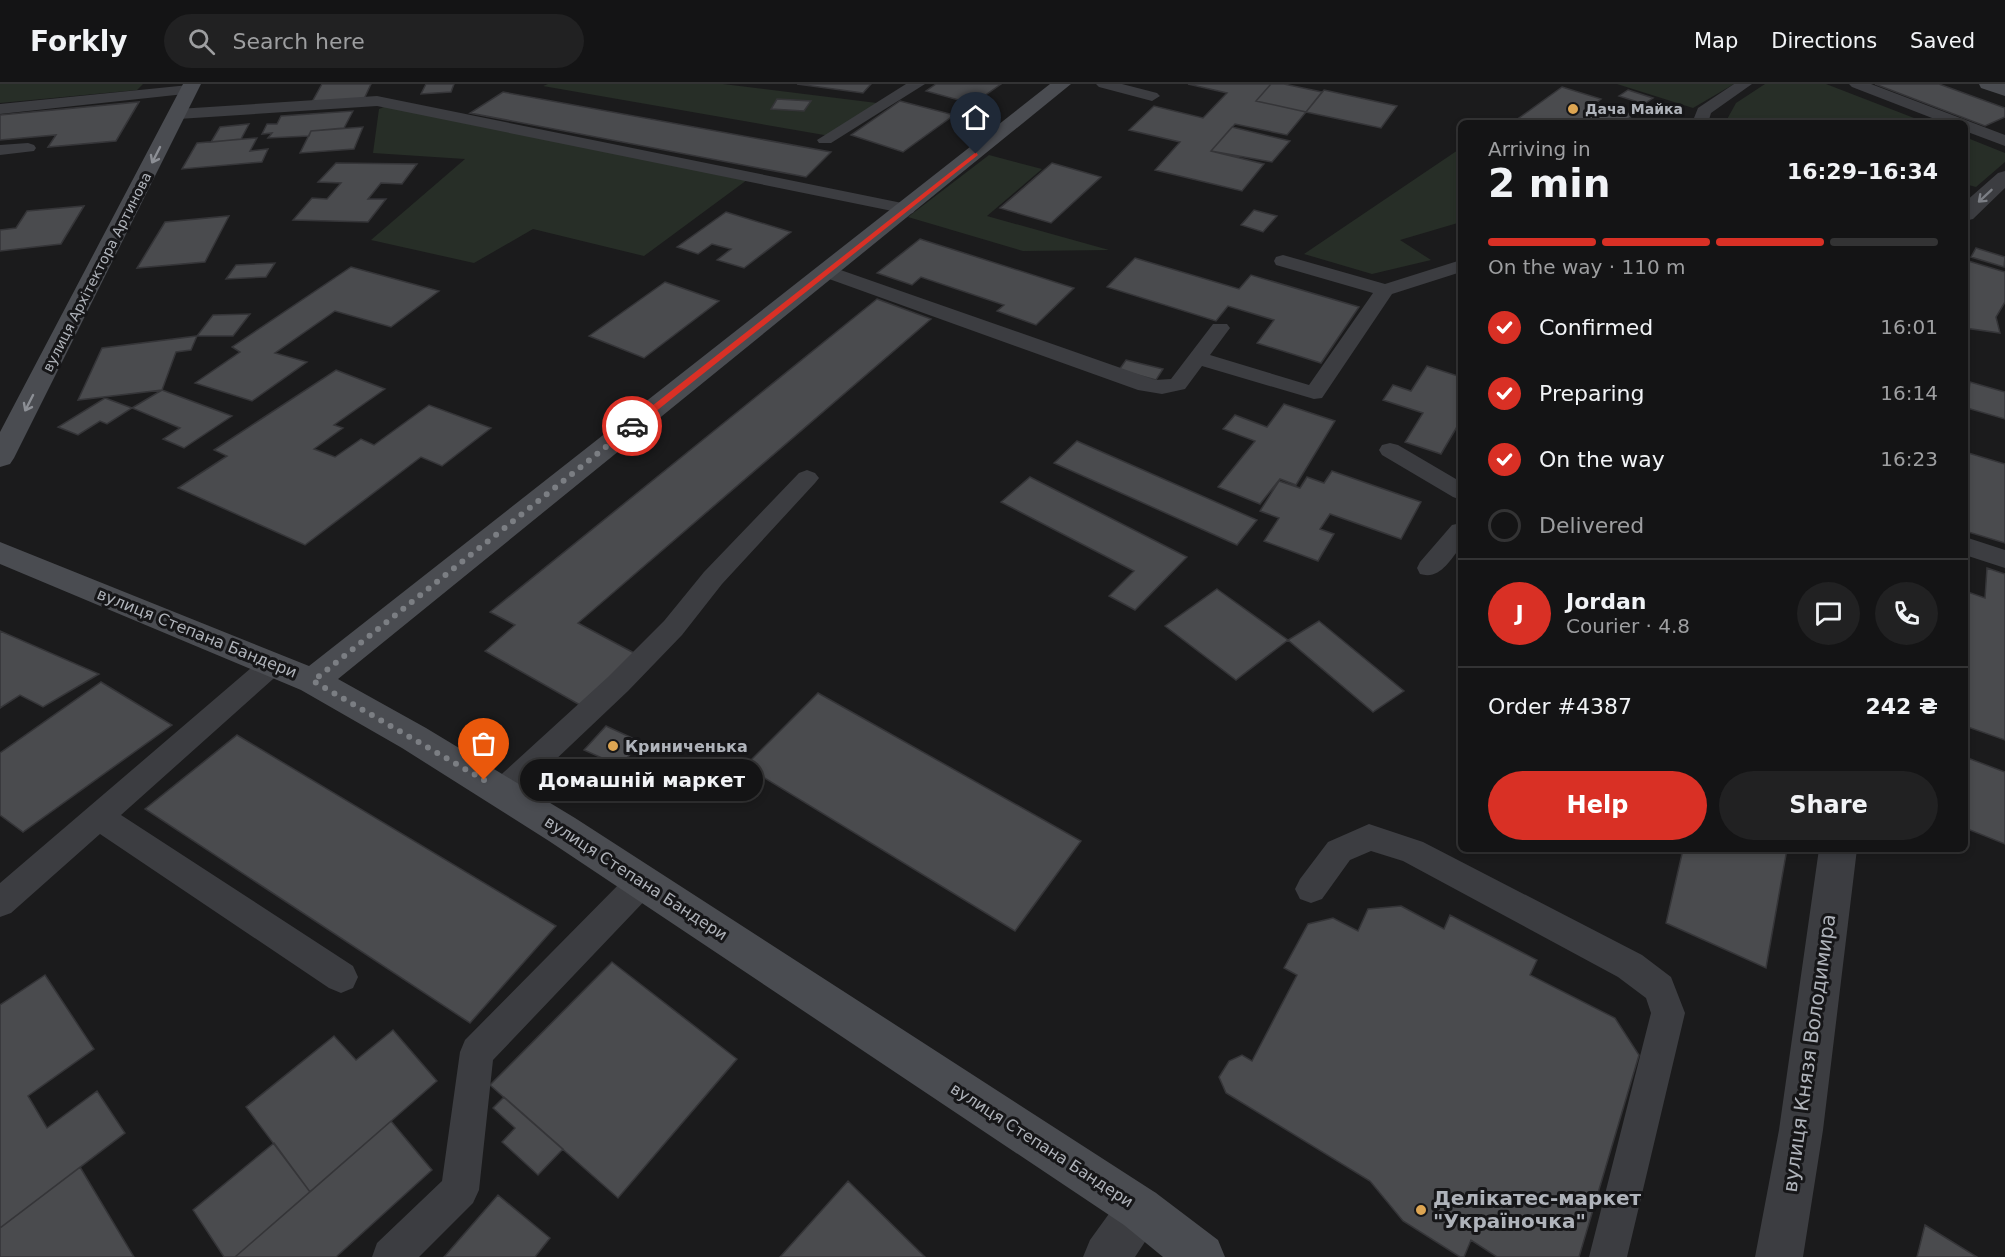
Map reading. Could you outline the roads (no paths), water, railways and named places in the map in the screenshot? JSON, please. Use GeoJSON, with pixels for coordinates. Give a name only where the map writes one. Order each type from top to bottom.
{"type":"FeatureCollection","features":[{"type":"Feature","properties":{"kind":"street"},"geometry":{"type":"LineString","coordinates":[[313,681],[1062,84]]}},
{"type":"Feature","properties":{"kind":"street"},"geometry":{"type":"LineString","coordinates":[[1988,84],[2005,90]]}},
{"type":"Feature","properties":{"kind":"street","name":"вулиця Архітектора Артинова"},"geometry":{"type":"LineString","coordinates":[[0,458],[8,434],[178,114],[190,87]]}},
{"type":"Feature","properties":{"kind":"street"},"geometry":{"type":"LineString","coordinates":[[1968,211],[2005,177]]}},
{"type":"Feature","properties":{"kind":"street","name":"вулиця Степана Бандери"},"geometry":{"type":"LineString","coordinates":[[0,552],[313,681],[503,791],[1140,1209],[1201,1257]]}},
{"type":"Feature","properties":{"kind":"street","name":"вулиця Князя Володимира"},"geometry":{"type":"LineString","coordinates":[[1779,1257],[1801,1131],[1838,852]]}},
{"type":"Feature","properties":{"kind":"street"},"geometry":{"type":"LineString","coordinates":[[1107,1257],[1140,1209]]}},
{"type":"Feature","properties":{"kind":"lane"},"geometry":{"type":"LineString","coordinates":[[825,140],[917,84]]}},
{"type":"Feature","properties":{"kind":"lane"},"geometry":{"type":"LineString","coordinates":[[1104,84],[1152,96]]}},
{"type":"Feature","properties":{"kind":"lane"},"geometry":{"type":"LineString","coordinates":[[1702,117],[1744,84]]}},
{"type":"Feature","properties":{"kind":"lane"},"geometry":{"type":"LineString","coordinates":[[1857,84],[1951,120]]}},
{"type":"Feature","properties":{"kind":"lane"},"geometry":{"type":"LineString","coordinates":[[0,109],[190,87]]}},
{"type":"Feature","properties":{"kind":"lane"},"geometry":{"type":"LineString","coordinates":[[178,114],[377,101],[907,209]]}},
{"type":"Feature","properties":{"kind":"lane"},"geometry":{"type":"LineString","coordinates":[[1968,126],[2005,141]]}},
{"type":"Feature","properties":{"kind":"lane"},"geometry":{"type":"LineString","coordinates":[[0,150],[28,148]]}},
{"type":"Feature","properties":{"kind":"lane"},"geometry":{"type":"LineString","coordinates":[[1283,261],[1386,290],[1458,268]]}},
{"type":"Feature","properties":{"kind":"lane"},"geometry":{"type":"LineString","coordinates":[[825,272],[1146,386],[1169,388],[1178,384],[1220,328]]}},
{"type":"Feature","properties":{"kind":"lane"},"geometry":{"type":"LineString","coordinates":[[1198,358],[1314,393],[1386,290]]}},
{"type":"Feature","properties":{"kind":"lane"},"geometry":{"type":"LineString","coordinates":[[1389,450],[1458,490]]}},
{"type":"Feature","properties":{"kind":"lane"},"geometry":{"type":"LineString","coordinates":[[503,791],[618,684],[673,628],[713,578],[807,478]]}},
{"type":"Feature","properties":{"kind":"lane"},"geometry":{"type":"LineString","coordinates":[[1429,568],[1458,534]]}},
{"type":"Feature","properties":{"kind":"lane"},"geometry":{"type":"LineString","coordinates":[[1968,547],[2005,559]]}},
{"type":"Feature","properties":{"kind":"lane"},"geometry":{"type":"LineString","coordinates":[[0,903],[273,664]]}},
{"type":"Feature","properties":{"kind":"lane"},"geometry":{"type":"LineString","coordinates":[[98,816],[341,977]]}},
{"type":"Feature","properties":{"kind":"lane"},"geometry":{"type":"LineString","coordinates":[[1311,889],[1338,851],[1369,837],[1412,851],[1630,966],[1659,988],[1668,1013],[1608,1257]]}},
{"type":"Feature","properties":{"kind":"lane"},"geometry":{"type":"LineString","coordinates":[[391,1257],[460,1190],[477,1052],[642,882]]}},
{"type":"Feature","properties":{"kind":"place","name":"Дача Майка"},"geometry":{"type":"Point","coordinates":[1573,109]}},
{"type":"Feature","properties":{"kind":"place","name":"Криниченька"},"geometry":{"type":"Point","coordinates":[613,746]}},
{"type":"Feature","properties":{"kind":"place","name":"Домашній маркет"},"geometry":{"type":"Point","coordinates":[484,780]}},
{"type":"Feature","properties":{"kind":"place","name":"Делікатес-маркет \"Україночка\""},"geometry":{"type":"Point","coordinates":[1421,1210]}}]}
